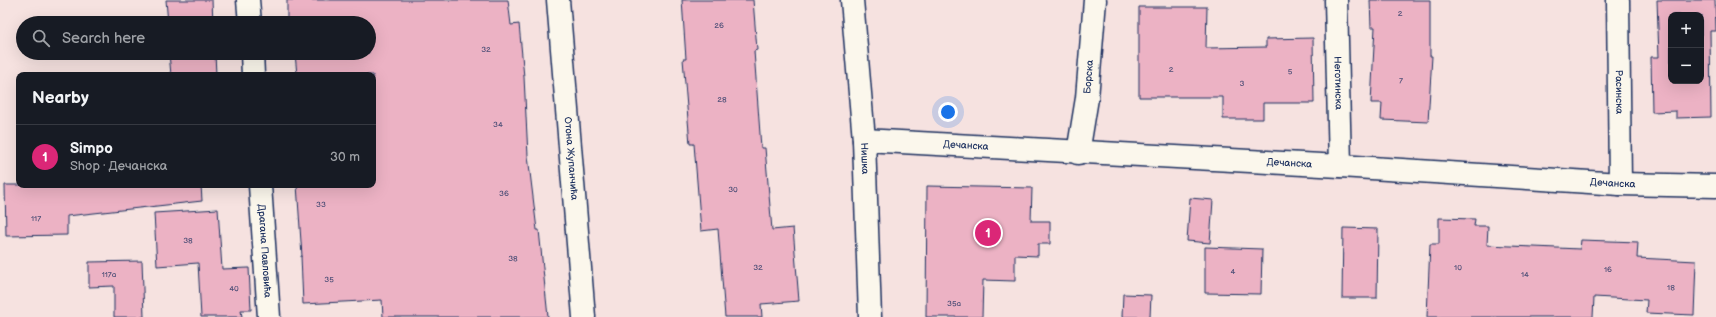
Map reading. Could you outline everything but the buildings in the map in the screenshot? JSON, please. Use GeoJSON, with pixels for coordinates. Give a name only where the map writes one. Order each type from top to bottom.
{"type":"FeatureCollection","features":[{"type":"Feature","properties":{"kind":"street"},"geometry":{"type":"LineString","coordinates":[[248,0],[249,16]]}},
{"type":"Feature","properties":{"kind":"street","name":"Отона Жупанчића"},"geometry":{"type":"LineString","coordinates":[[558,0],[584,317]]}},
{"type":"Feature","properties":{"kind":"street","name":"Нишка"},"geometry":{"type":"LineString","coordinates":[[852,0],[864,140],[870,317]]}},
{"type":"Feature","properties":{"kind":"street","name":"Борска"},"geometry":{"type":"LineString","coordinates":[[1078,153],[1087,98],[1095,0]]}},
{"type":"Feature","properties":{"kind":"street","name":"Неготинска"},"geometry":{"type":"LineString","coordinates":[[1336,0],[1340,166]]}},
{"type":"Feature","properties":{"kind":"street","name":"Расинска"},"geometry":{"type":"LineString","coordinates":[[1618,0],[1620,184]]}},
{"type":"Feature","properties":{"kind":"street"},"geometry":{"type":"LineString","coordinates":[[252,60],[253,72]]}},
{"type":"Feature","properties":{"kind":"street","name":"Дечанска"},"geometry":{"type":"LineString","coordinates":[[864,140],[1078,153],[1340,166],[1620,184],[1716,186]]}},
{"type":"Feature","properties":{"kind":"street","name":"Драгана Павловића"},"geometry":{"type":"LineString","coordinates":[[260,188],[268,317]]}},
{"type":"Feature","properties":{"kind":"place","name":"Simpo"},"geometry":{"type":"Point","coordinates":[988,233]}}]}
